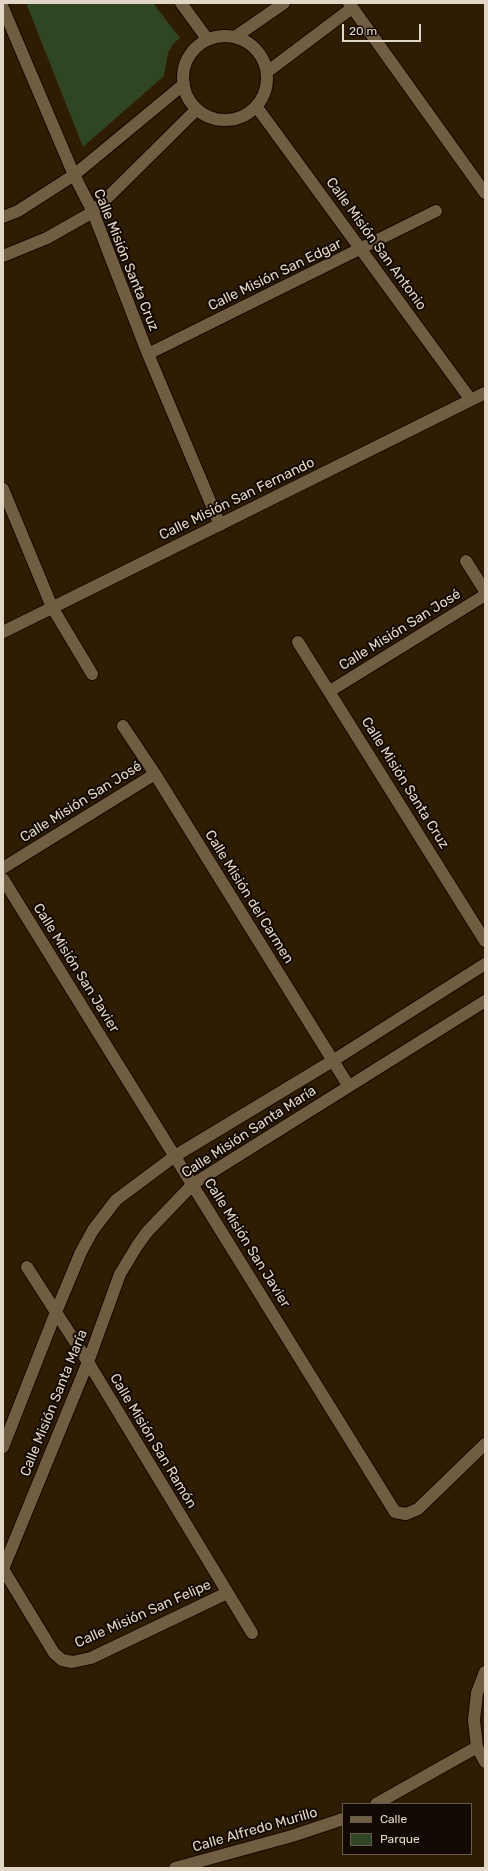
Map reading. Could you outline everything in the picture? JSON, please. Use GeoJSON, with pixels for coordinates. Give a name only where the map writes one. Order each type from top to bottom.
{"type":"FeatureCollection","features":[{"type":"Feature","properties":{"kind":"street"},"geometry":{"type":"LineString","coordinates":[[181,3],[208,40]]}},
{"type":"Feature","properties":{"kind":"street"},"geometry":{"type":"LineString","coordinates":[[235,37],[284,3]]}},
{"type":"Feature","properties":{"kind":"street"},"geometry":{"type":"LineString","coordinates":[[267,72],[351,6],[485,193]]}},
{"type":"Feature","properties":{"kind":"street","name":"Calle Misión Santa Cruz"},"geometry":{"type":"LineString","coordinates":[[3,8],[74,175],[93,212],[148,354],[220,525]]}},
{"type":"Feature","properties":{"kind":"street"},"geometry":{"type":"LineString","coordinates":[[221,36],[235,37],[246,42],[256,50],[263,60],[267,72],[267,85],[263,96],[256,106],[248,113],[237,118],[225,120],[214,118],[203,114],[187,95],[184,84],[184,70],[189,58],[197,48],[208,40],[221,36]]}},
{"type":"Feature","properties":{"kind":"street"},"geometry":{"type":"LineString","coordinates":[[3,217],[18,211],[74,175],[184,84]]}},
{"type":"Feature","properties":{"kind":"street","name":"Calle Misión San Antonio"},"geometry":{"type":"LineString","coordinates":[[256,106],[362,248],[471,400]]}},
{"type":"Feature","properties":{"kind":"street"},"geometry":{"type":"LineString","coordinates":[[3,256],[47,238],[93,212],[197,108]]}},
{"type":"Feature","properties":{"kind":"street","name":"Calle Misión San Edgar"},"geometry":{"type":"LineString","coordinates":[[148,354],[436,211]]}},
{"type":"Feature","properties":{"kind":"street","name":"Calle Misión San Fernando"},"geometry":{"type":"LineString","coordinates":[[3,632],[485,393]]}},
{"type":"Feature","properties":{"kind":"street"},"geometry":{"type":"LineString","coordinates":[[3,489],[52,607],[92,674]]}},
{"type":"Feature","properties":{"kind":"street"},"geometry":{"type":"LineString","coordinates":[[466,561],[485,591]]}},
{"type":"Feature","properties":{"kind":"street","name":"Calle Misión San José"},"geometry":{"type":"LineString","coordinates":[[330,691],[485,595]]}},
{"type":"Feature","properties":{"kind":"street","name":"Calle Misión Santa Cruz"},"geometry":{"type":"LineString","coordinates":[[298,642],[485,941]]}},
{"type":"Feature","properties":{"kind":"street","name":"Calle Misión del Carmen"},"geometry":{"type":"LineString","coordinates":[[123,726],[155,774],[334,1060],[348,1085]]}},
{"type":"Feature","properties":{"kind":"street","name":"Calle Misión San José"},"geometry":{"type":"LineString","coordinates":[[3,868],[155,774]]}},
{"type":"Feature","properties":{"kind":"street","name":"Calle Misión San Javier"},"geometry":{"type":"LineString","coordinates":[[3,879],[395,1512],[406,1514],[418,1508],[485,1444]]}},
{"type":"Feature","properties":{"kind":"street","name":"Calle Misión Santa María"},"geometry":{"type":"LineString","coordinates":[[3,1447],[56,1312],[82,1252],[93,1230],[116,1200],[175,1156],[334,1060],[485,964]]}},
{"type":"Feature","properties":{"kind":"street","name":"Calle Misión Santa María"},"geometry":{"type":"LineString","coordinates":[[3,1569],[12,1543],[88,1362],[120,1274],[147,1232],[193,1184],[348,1085],[485,1001]]}},
{"type":"Feature","properties":{"kind":"street","name":"Calle Misión San Ramón"},"geometry":{"type":"LineString","coordinates":[[27,1267],[88,1362],[252,1633]]}},
{"type":"Feature","properties":{"kind":"street","name":"Calle Misión San Felipe"},"geometry":{"type":"LineString","coordinates":[[3,1569],[54,1653],[62,1660],[72,1662],[91,1658],[227,1593]]}},
{"type":"Feature","properties":{"kind":"street"},"geometry":{"type":"LineString","coordinates":[[485,1672],[477,1693],[475,1713],[477,1747],[485,1762]]}},
{"type":"Feature","properties":{"kind":"street"},"geometry":{"type":"LineString","coordinates":[[378,1803],[477,1747]]}},
{"type":"Feature","properties":{"kind":"street","name":"Calle Alfredo Murillo"},"geometry":{"type":"LineString","coordinates":[[176,1868],[292,1836],[342,1819]]}},
{"type":"Feature","properties":{"kind":"green space"},"geometry":{"type":"Polygon","coordinates":[[[26,3],[153,3],[180,38],[173,44],[168,53],[164,76],[83,147],[26,3]]]}}]}
